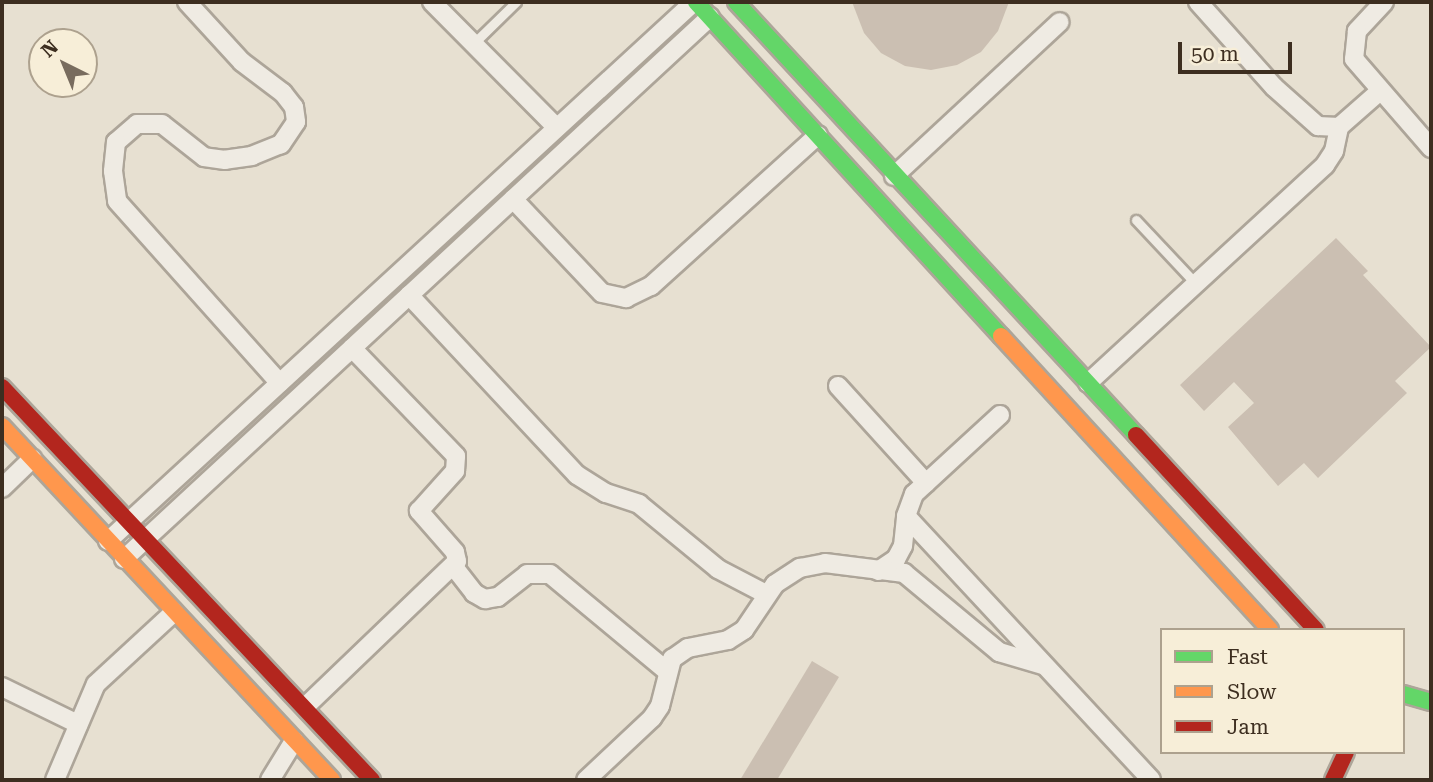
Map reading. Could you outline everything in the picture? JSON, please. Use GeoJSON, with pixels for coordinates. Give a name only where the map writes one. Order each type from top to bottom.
{"type":"FeatureCollection","features":[{"type":"Feature","properties":{"kind":"street"},"geometry":{"type":"LineString","coordinates":[[187,2],[242,62],[283,93],[293,107],[296,122],[281,144],[252,156],[225,160],[204,156],[162,124],[137,124],[116,142],[113,172],[117,201],[280,383]]}},
{"type":"Feature","properties":{"kind":"street"},"geometry":{"type":"LineString","coordinates":[[432,2],[476,41],[557,128]]}},
{"type":"Feature","properties":{"kind":"street"},"geometry":{"type":"LineString","coordinates":[[108,541],[695,2],[1268,628]]}},
{"type":"Feature","properties":{"kind":"street"},"geometry":{"type":"LineString","coordinates":[[736,2],[894,176],[1315,628]]}},
{"type":"Feature","properties":{"kind":"street"},"geometry":{"type":"LineString","coordinates":[[1198,2],[1301,113],[1318,126],[1339,127]]}},
{"type":"Feature","properties":{"kind":"street"},"geometry":{"type":"LineString","coordinates":[[1384,2],[1357,30],[1352,50],[1358,67],[1431,148]]}},
{"type":"Feature","properties":{"kind":"street"},"geometry":{"type":"LineString","coordinates":[[124,559],[710,17]]}},
{"type":"Feature","properties":{"kind":"street"},"geometry":{"type":"LineString","coordinates":[[894,176],[1060,22]]}},
{"type":"Feature","properties":{"kind":"street"},"geometry":{"type":"LineString","coordinates":[[617,74],[626,81],[628,92]]}},
{"type":"Feature","properties":{"kind":"street"},"geometry":{"type":"LineString","coordinates":[[1088,383],[1325,165],[1337,143],[1339,127],[1380,91]]}},
{"type":"Feature","properties":{"kind":"street"},"geometry":{"type":"LineString","coordinates":[[513,199],[602,293],[626,298],[651,286],[818,135]]}},
{"type":"Feature","properties":{"kind":"street"},"geometry":{"type":"LineString","coordinates":[[410,295],[577,475],[592,486],[639,504],[718,569],[766,594]]}},
{"type":"Feature","properties":{"kind":"street"},"geometry":{"type":"LineString","coordinates":[[352,348],[456,456],[455,471],[419,511],[455,552],[454,567],[474,593],[485,599],[498,597],[527,574],[550,574],[668,672]]}},
{"type":"Feature","properties":{"kind":"street"},"geometry":{"type":"LineString","coordinates":[[1043,379],[1060,377],[1070,364]]}},
{"type":"Feature","properties":{"kind":"street"},"geometry":{"type":"LineString","coordinates":[[838,386],[926,483]]}},
{"type":"Feature","properties":{"kind":"street"},"geometry":{"type":"LineString","coordinates":[[2,387],[306,706],[372,780]]}},
{"type":"Feature","properties":{"kind":"street"},"geometry":{"type":"LineString","coordinates":[[877,572],[896,559],[903,546],[908,504],[926,483],[1000,415]]}},
{"type":"Feature","properties":{"kind":"street"},"geometry":{"type":"LineString","coordinates":[[241,419],[242,435],[251,442]]}},
{"type":"Feature","properties":{"kind":"street"},"geometry":{"type":"LineString","coordinates":[[2,426],[331,780]]}},
{"type":"Feature","properties":{"kind":"street"},"geometry":{"type":"LineString","coordinates":[[2,488],[32,459]]}},
{"type":"Feature","properties":{"kind":"street"},"geometry":{"type":"LineString","coordinates":[[1152,499],[1168,490],[1186,489]]}},
{"type":"Feature","properties":{"kind":"street"},"geometry":{"type":"LineString","coordinates":[[906,516],[1151,780]]}},
{"type":"Feature","properties":{"kind":"street"},"geometry":{"type":"LineString","coordinates":[[586,780],[652,718],[660,706],[668,672],[678,654],[728,640],[744,630],[766,594],[785,576],[816,565],[914,578],[999,652],[1043,665]]}},
{"type":"Feature","properties":{"kind":"street"},"geometry":{"type":"LineString","coordinates":[[306,706],[454,567]]}},
{"type":"Feature","properties":{"kind":"street"},"geometry":{"type":"LineString","coordinates":[[55,780],[78,724],[102,678],[174,612]]}},
{"type":"Feature","properties":{"kind":"street"},"geometry":{"type":"LineString","coordinates":[[2,687],[78,724]]}},
{"type":"Feature","properties":{"kind":"street"},"geometry":{"type":"LineString","coordinates":[[1406,694],[1431,689]]}},
{"type":"Feature","properties":{"kind":"street"},"geometry":{"type":"LineString","coordinates":[[1406,694],[1431,702]]}},
{"type":"Feature","properties":{"kind":"street"},"geometry":{"type":"LineString","coordinates":[[270,780],[295,741]]}},
{"type":"Feature","properties":{"kind":"street"},"geometry":{"type":"LineString","coordinates":[[1333,780],[1346,754]]}},
{"type":"Feature","properties":{"kind":"street"},"geometry":{"type":"LineString","coordinates":[[1348,754],[1353,774]]}},
{"type":"Feature","properties":{"kind":"lane"},"geometry":{"type":"LineString","coordinates":[[476,41],[516,2]]}},
{"type":"Feature","properties":{"kind":"lane"},"geometry":{"type":"LineString","coordinates":[[1136,220],[1196,284]]}},
{"type":"Feature","properties":{"kind":"building"},"geometry":{"type":"Polygon","coordinates":[[[852,2],[1009,2],[998,31],[981,52],[957,65],[931,70],[905,66],[881,53],[864,33],[852,2]]]}},
{"type":"Feature","properties":{"kind":"building"},"geometry":{"type":"Polygon","coordinates":[[[1336,238],[1368,271],[1363,275],[1431,347],[1395,381],[1407,393],[1318,478],[1304,463],[1278,486],[1228,427],[1254,403],[1234,382],[1204,411],[1180,385],[1336,238]]]}},
{"type":"Feature","properties":{"kind":"building"},"geometry":{"type":"Polygon","coordinates":[[[812,661],[839,677],[777,780],[740,780],[812,661]]]}},
{"type":"Feature","properties":{"kind":"traffic: fast"},"geometry":{"type":"LineString","coordinates":[[696,2],[1001,336]]}},
{"type":"Feature","properties":{"kind":"traffic: fast"},"geometry":{"type":"LineString","coordinates":[[736,2],[1136,435]]}},
{"type":"Feature","properties":{"kind":"traffic: fast"},"geometry":{"type":"LineString","coordinates":[[1405,695],[1431,702]]}},
{"type":"Feature","properties":{"kind":"traffic: slow"},"geometry":{"type":"LineString","coordinates":[[1001,336],[1268,628]]}},
{"type":"Feature","properties":{"kind":"traffic: slow"},"geometry":{"type":"LineString","coordinates":[[2,426],[332,780]]}},
{"type":"Feature","properties":{"kind":"traffic: jam"},"geometry":{"type":"LineString","coordinates":[[2,387],[372,780]]}},
{"type":"Feature","properties":{"kind":"traffic: jam"},"geometry":{"type":"LineString","coordinates":[[1136,435],[1314,628]]}},
{"type":"Feature","properties":{"kind":"traffic: jam"},"geometry":{"type":"LineString","coordinates":[[1333,780],[1345,754]]}}]}
